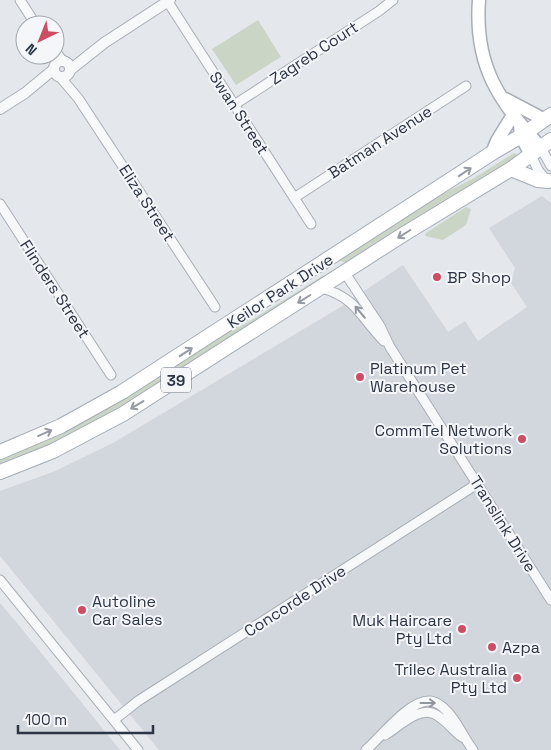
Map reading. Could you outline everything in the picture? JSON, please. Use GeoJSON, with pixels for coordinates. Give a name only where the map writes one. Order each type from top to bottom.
{"type":"FeatureCollection","features":[{"type":"Feature","properties":{"kind":"main road"},"geometry":{"type":"LineString","coordinates":[[479,0],[478,30],[486,69],[520,127],[541,148]]}},
{"type":"Feature","properties":{"kind":"main road"},"geometry":{"type":"LineString","coordinates":[[501,97],[548,118]]}},
{"type":"Feature","properties":{"kind":"main road","name":"Keilor Park Drive"},"geometry":{"type":"LineString","coordinates":[[0,452],[61,426],[122,392],[492,153],[520,127],[548,118]]}},
{"type":"Feature","properties":{"kind":"main road"},"geometry":{"type":"LineString","coordinates":[[492,153],[497,142],[520,127]]}},
{"type":"Feature","properties":{"kind":"main road","name":"Keilor Park Drive"},"geometry":{"type":"LineString","coordinates":[[0,472],[66,445],[123,414],[404,234],[511,169],[541,148]]}},
{"type":"Feature","properties":{"kind":"main road"},"geometry":{"type":"LineString","coordinates":[[511,169],[549,183]]}},
{"type":"Feature","properties":{"kind":"main road"},"geometry":{"type":"LineString","coordinates":[[334,256],[345,273]]}},
{"type":"Feature","properties":{"kind":"street"},"geometry":{"type":"LineString","coordinates":[[20,0],[30,15]]}},
{"type":"Feature","properties":{"kind":"street"},"geometry":{"type":"LineString","coordinates":[[0,109],[170,0]]}},
{"type":"Feature","properties":{"kind":"street","name":"Swan Street"},"geometry":{"type":"LineString","coordinates":[[170,0],[234,105],[311,224]]}},
{"type":"Feature","properties":{"kind":"street","name":"Zagreb Court"},"geometry":{"type":"LineString","coordinates":[[234,105],[393,0]]}},
{"type":"Feature","properties":{"kind":"street","name":"Eliza Street"},"geometry":{"type":"LineString","coordinates":[[59,65],[78,98],[215,307]]}},
{"type":"Feature","properties":{"kind":"street","name":"Eliza Street"},"geometry":{"type":"LineString","coordinates":[[60,65],[62,69]]}},
{"type":"Feature","properties":{"kind":"street","name":"Batman Avenue"},"geometry":{"type":"LineString","coordinates":[[294,198],[466,86]]}},
{"type":"Feature","properties":{"kind":"street"},"geometry":{"type":"LineString","coordinates":[[541,148],[551,166]]}},
{"type":"Feature","properties":{"kind":"street"},"geometry":{"type":"LineString","coordinates":[[541,148],[538,170],[549,183]]}},
{"type":"Feature","properties":{"kind":"street","name":"Flinders Street"},"geometry":{"type":"LineString","coordinates":[[0,204],[111,375]]}},
{"type":"Feature","properties":{"kind":"street","name":"Translink Drive"},"geometry":{"type":"LineString","coordinates":[[345,273],[551,600]]}},
{"type":"Feature","properties":{"kind":"street","name":"Translink Drive"},"geometry":{"type":"LineString","coordinates":[[321,288],[337,293],[351,302],[361,312],[374,331],[390,347]]}},
{"type":"Feature","properties":{"kind":"street","name":"Concorde Drive"},"geometry":{"type":"LineString","coordinates":[[114,720],[162,686],[478,484]]}},
{"type":"Feature","properties":{"kind":"street"},"geometry":{"type":"LineString","coordinates":[[0,580],[138,750]]}},
{"type":"Feature","properties":{"kind":"street"},"geometry":{"type":"LineString","coordinates":[[366,750],[377,740],[414,716],[425,712],[439,716],[473,750]]}},
{"type":"Feature","properties":{"kind":"shaded area"},"geometry":{"type":"Polygon","coordinates":[[[542,196],[551,203],[551,750],[159,750],[0,556],[0,491],[53,472],[113,443],[339,308],[403,265],[448,332],[465,321],[478,341],[527,307],[511,283],[515,268],[489,228],[542,196]]]}},
{"type":"Feature","properties":{"kind":"shaded area"},"geometry":{"type":"Polygon","coordinates":[[[0,603],[17,623],[120,750],[0,750],[0,603]]]}},
{"type":"Feature","properties":{"kind":"green space"},"geometry":{"type":"Polygon","coordinates":[[[258,20],[281,57],[236,85],[212,49],[258,20]]]}},
{"type":"Feature","properties":{"kind":"green space"},"geometry":{"type":"Polygon","coordinates":[[[514,153],[517,154],[512,160],[349,264],[339,260],[435,198],[474,178],[514,153]]]}},
{"type":"Feature","properties":{"kind":"green space"},"geometry":{"type":"Polygon","coordinates":[[[466,207],[471,209],[466,225],[443,240],[425,236],[426,233],[466,207]]]}},
{"type":"Feature","properties":{"kind":"green space"},"geometry":{"type":"Polygon","coordinates":[[[324,275],[329,275],[126,407],[75,435],[0,467],[0,457],[250,321],[324,275]]]}},
{"type":"Feature","properties":{"kind":"place","name":"BP Shop"},"geometry":{"type":"Point","coordinates":[437,277]}},
{"type":"Feature","properties":{"kind":"place","name":"Platinum Pet Warehouse"},"geometry":{"type":"Point","coordinates":[360,377]}},
{"type":"Feature","properties":{"kind":"place","name":"CommTel Network Solutions"},"geometry":{"type":"Point","coordinates":[522,439]}},
{"type":"Feature","properties":{"kind":"place","name":"Autoline Car Sales"},"geometry":{"type":"Point","coordinates":[82,610]}},
{"type":"Feature","properties":{"kind":"place","name":"Muk Haircare Pty Ltd"},"geometry":{"type":"Point","coordinates":[462,629]}},
{"type":"Feature","properties":{"kind":"place","name":"Azpa"},"geometry":{"type":"Point","coordinates":[492,647]}},
{"type":"Feature","properties":{"kind":"place","name":"Trilec Australia Pty Ltd"},"geometry":{"type":"Point","coordinates":[517,678]}}]}
